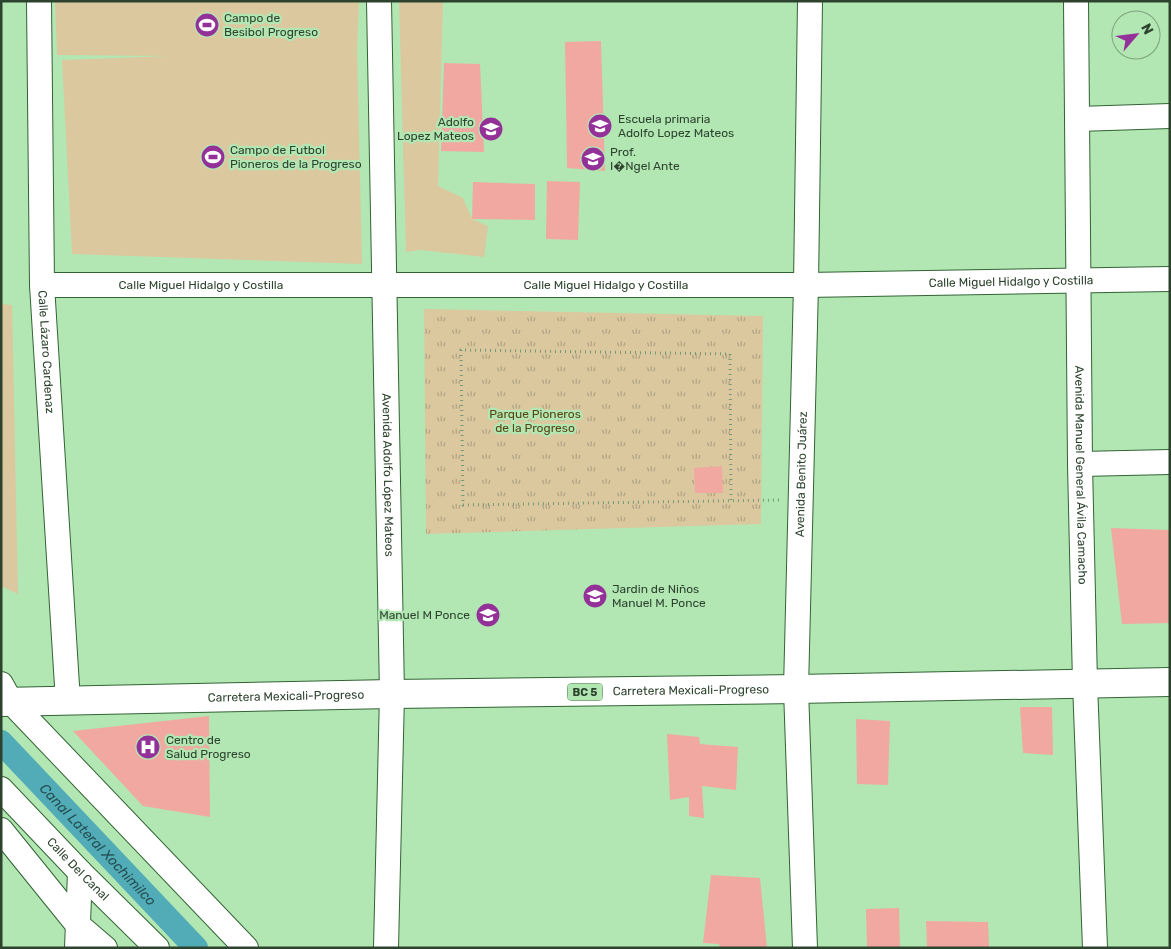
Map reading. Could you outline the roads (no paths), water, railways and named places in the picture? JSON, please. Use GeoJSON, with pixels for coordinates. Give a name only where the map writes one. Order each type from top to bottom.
{"type":"FeatureCollection","features":[{"type":"Feature","properties":{"kind":"main road","name":"Carretera Mexicali-Progreso"},"geometry":{"type":"LineString","coordinates":[[5,696],[68,702],[392,694],[1170,682]]}},
{"type":"Feature","properties":{"kind":"street","name":"Calle Lázaro Cardenaz"},"geometry":{"type":"LineString","coordinates":[[39,1],[42,285],[68,702]]}},
{"type":"Feature","properties":{"kind":"street","name":"Avenida Adolfo López Mateos"},"geometry":{"type":"LineString","coordinates":[[379,1],[392,694],[386,948]]}},
{"type":"Feature","properties":{"kind":"street","name":"Avenida Benito Juárez"},"geometry":{"type":"LineString","coordinates":[[805,948],[796,689],[806,285],[810,1]]}},
{"type":"Feature","properties":{"kind":"street","name":"Avenida Manuel General Ávila Camacho"},"geometry":{"type":"LineString","coordinates":[[1076,1],[1080,464],[1085,683],[1096,948]]}},
{"type":"Feature","properties":{"kind":"street"},"geometry":{"type":"LineString","coordinates":[[1078,119],[1170,116]]}},
{"type":"Feature","properties":{"kind":"street","name":"Calle Miguel Hidalgo y Costilla"},"geometry":{"type":"LineString","coordinates":[[42,285],[806,285],[1170,280]]}},
{"type":"Feature","properties":{"kind":"street"},"geometry":{"type":"LineString","coordinates":[[1080,464],[1170,462]]}},
{"type":"Feature","properties":{"kind":"street"},"geometry":{"type":"LineString","coordinates":[[5,696],[246,948]]}},
{"type":"Feature","properties":{"kind":"street","name":"Calle Del Canal"},"geometry":{"type":"LineString","coordinates":[[1,789],[80,872],[157,948]]}},
{"type":"Feature","properties":{"kind":"street"},"geometry":{"type":"LineString","coordinates":[[1,830],[77,924],[105,948]]}},
{"type":"Feature","properties":{"kind":"street"},"geometry":{"type":"LineString","coordinates":[[77,948],[80,872]]}},
{"type":"Feature","properties":{"kind":"waterway","name":"Canal Lateral Xochimilco"},"geometry":{"type":"LineString","coordinates":[[1,742],[196,948]]}},
{"type":"Feature","properties":{"kind":"place","name":"Campo de Besibol Progreso"},"geometry":{"type":"Point","coordinates":[207,25]}},
{"type":"Feature","properties":{"kind":"place","name":"Escuela primaria Adolfo Lopez Mateos"},"geometry":{"type":"Point","coordinates":[600,126]}},
{"type":"Feature","properties":{"kind":"place","name":"Adolfo Lopez Mateos"},"geometry":{"type":"Point","coordinates":[491,129]}},
{"type":"Feature","properties":{"kind":"place","name":"Campo de Futbol Pioneros de la Progreso"},"geometry":{"type":"Point","coordinates":[213,157]}},
{"type":"Feature","properties":{"kind":"place","name":"Prof. I�Ngel Ante"},"geometry":{"type":"Point","coordinates":[593,159]}},
{"type":"Feature","properties":{"kind":"place","name":"Jardin de Niños Manuel M. Ponce"},"geometry":{"type":"Point","coordinates":[595,596]}},
{"type":"Feature","properties":{"kind":"place","name":"Manuel M Ponce"},"geometry":{"type":"Point","coordinates":[488,615]}},
{"type":"Feature","properties":{"kind":"place","name":"Centro de Salud Progreso"},"geometry":{"type":"Point","coordinates":[148,747]}},
{"type":"Feature","properties":{"kind":"park label","name":"Parque Pioneros de la Progreso"},"geometry":{"type":"Point","coordinates":[535,421]}}]}
